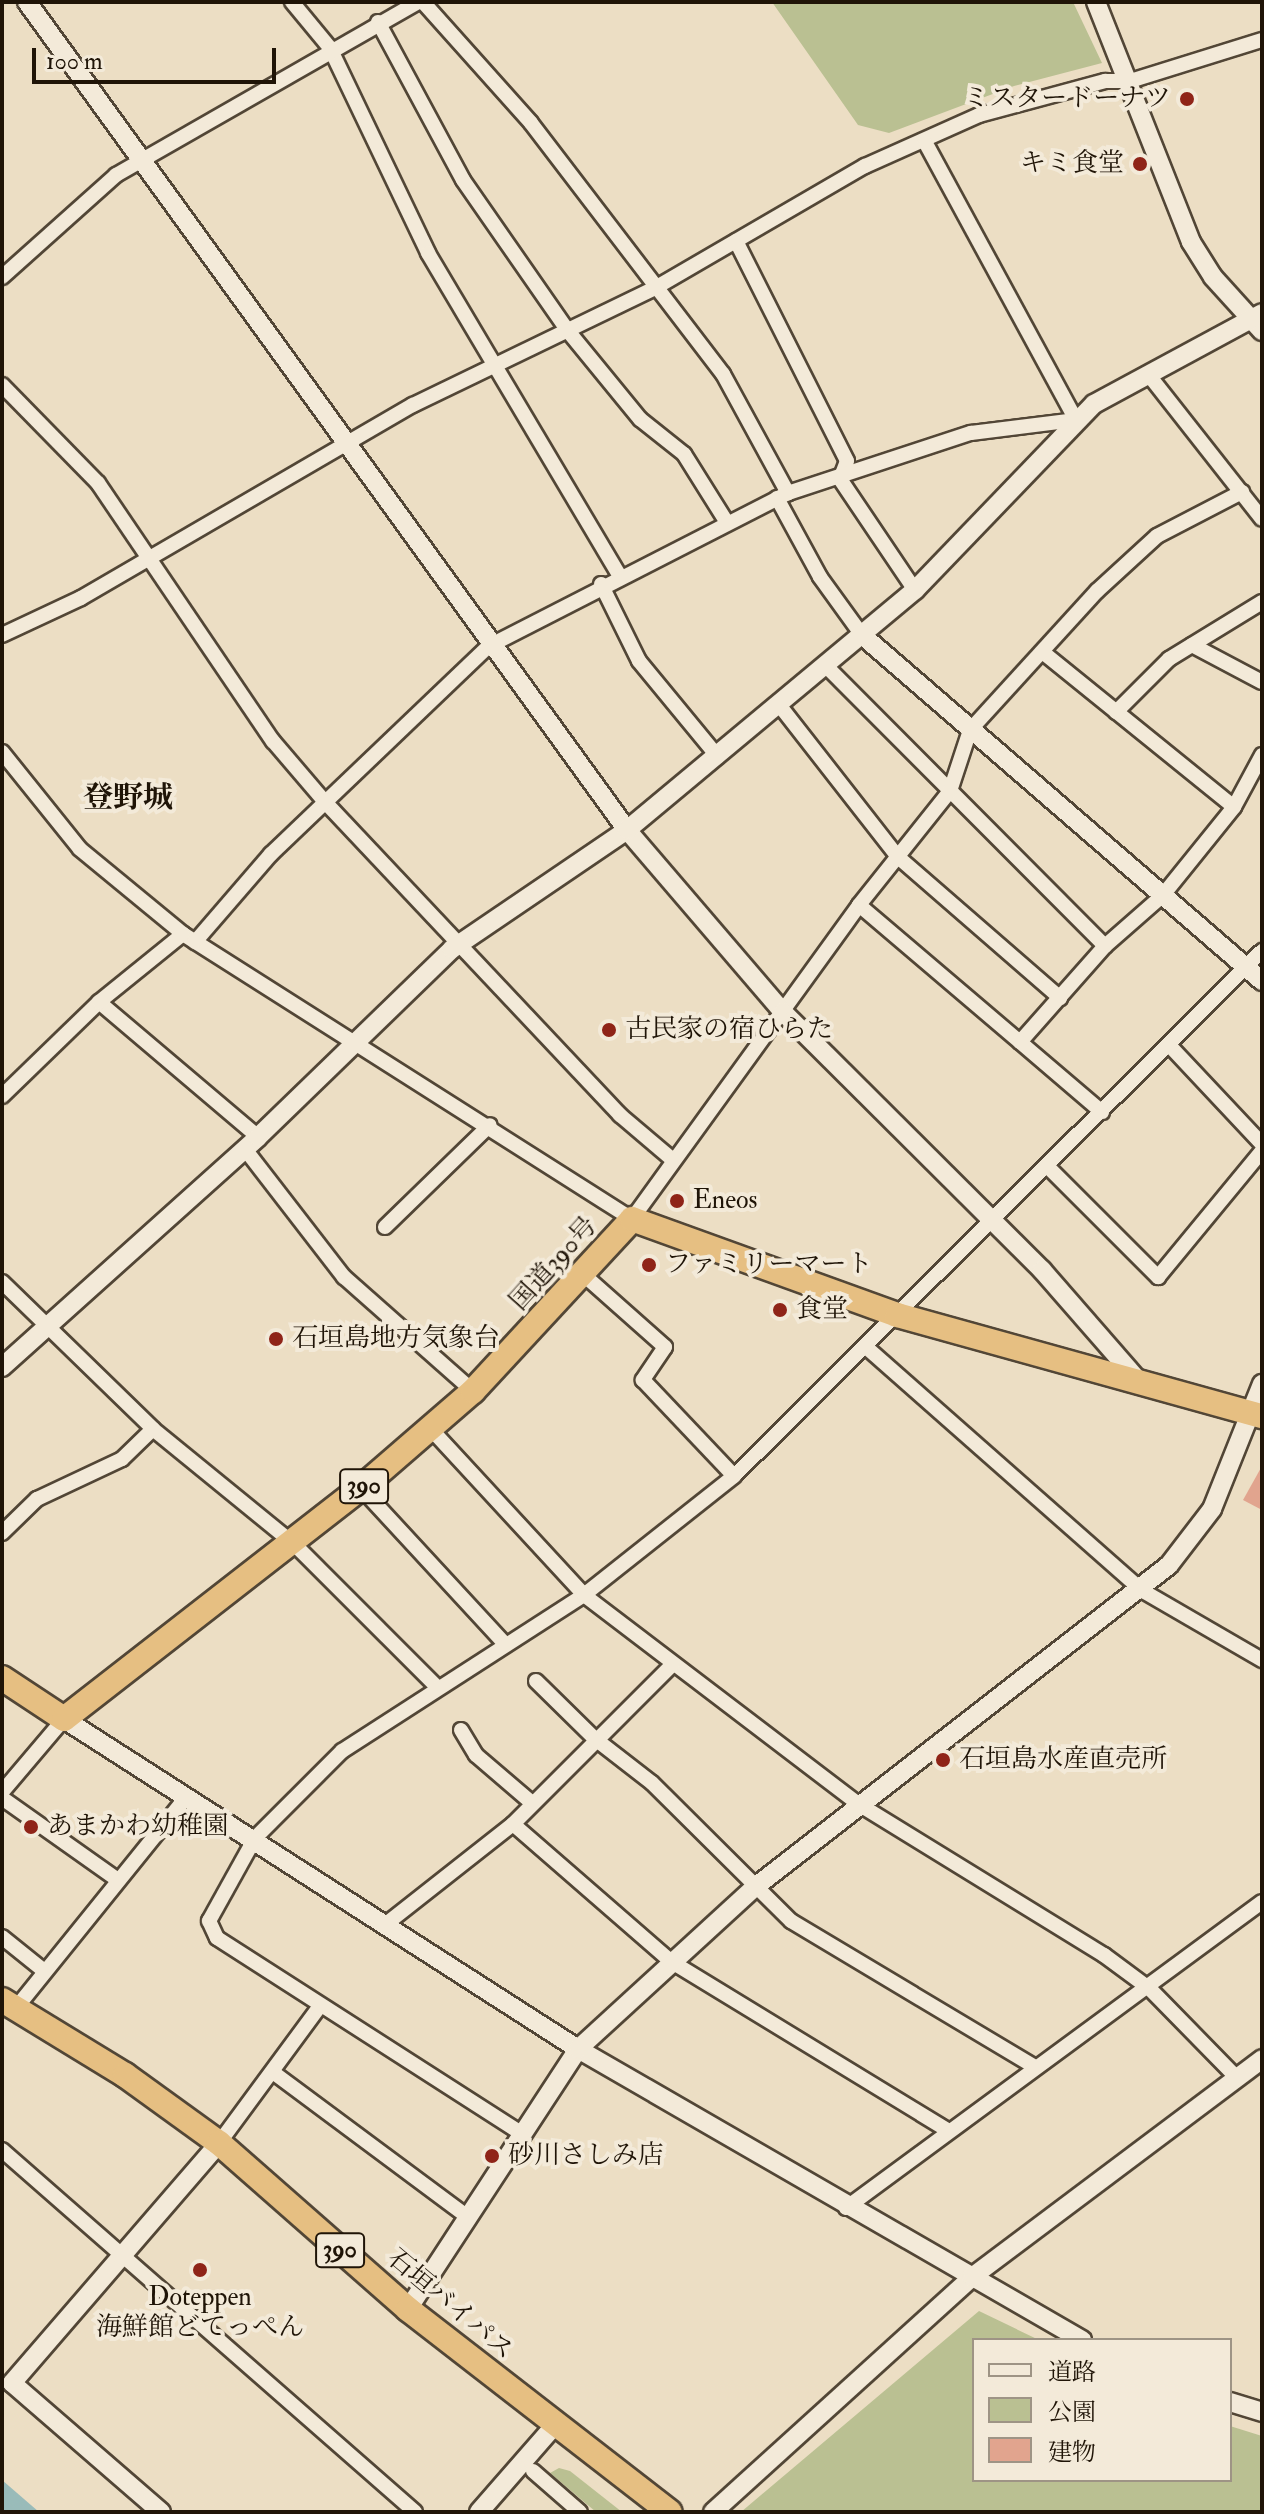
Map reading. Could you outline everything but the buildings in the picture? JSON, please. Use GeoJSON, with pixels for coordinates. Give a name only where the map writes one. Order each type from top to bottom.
{"type":"FeatureCollection","features":[{"type":"Feature","properties":{"kind":"highway","name":"国道390号"},"geometry":{"type":"LineString","coordinates":[[64,1719],[293,1543],[473,1391],[585,1276],[632,1219],[897,1315],[1256,1414]]}},
{"type":"Feature","properties":{"kind":"highway"},"geometry":{"type":"LineString","coordinates":[[2,1678],[64,1719]]}},
{"type":"Feature","properties":{"kind":"highway","name":"石垣バイパス"},"geometry":{"type":"LineString","coordinates":[[9,2004],[219,2143],[408,2309],[554,2426],[670,2512]]}},
{"type":"Feature","properties":{"kind":"street"},"geometry":{"type":"LineString","coordinates":[[27,2],[489,646],[627,830],[783,1012],[994,1221],[1137,1379]]}},
{"type":"Feature","properties":{"kind":"street"},"geometry":{"type":"LineString","coordinates":[[292,2],[330,48],[428,253],[619,575]]}},
{"type":"Feature","properties":{"kind":"street"},"geometry":{"type":"LineString","coordinates":[[2,277],[142,160],[330,48],[420,2],[531,123],[723,374],[820,577],[862,635],[1262,981]]}},
{"type":"Feature","properties":{"kind":"street"},"geometry":{"type":"LineString","coordinates":[[2,1367],[43,1327],[252,1143],[462,942],[627,830],[827,667],[915,590],[1076,420],[1148,374],[1258,322],[1191,242],[1130,81],[1096,2]]}},
{"type":"Feature","properties":{"kind":"street"},"geometry":{"type":"LineString","coordinates":[[378,22],[463,180],[568,331],[640,419],[684,454],[726,521]]}},
{"type":"Feature","properties":{"kind":"street"},"geometry":{"type":"LineString","coordinates":[[2,635],[151,557],[345,445],[494,366],[655,288],[865,166],[925,142],[979,115],[1105,81],[1130,81],[1262,40]]}},
{"type":"Feature","properties":{"kind":"street"},"geometry":{"type":"LineString","coordinates":[[925,142],[1076,420]]}},
{"type":"Feature","properties":{"kind":"street"},"geometry":{"type":"LineString","coordinates":[[736,241],[847,461],[840,479]]}},
{"type":"Feature","properties":{"kind":"street"},"geometry":{"type":"LineString","coordinates":[[1148,374],[1262,519]]}},
{"type":"Feature","properties":{"kind":"street"},"geometry":{"type":"LineString","coordinates":[[2,385],[74,454],[151,557],[273,741],[326,803],[462,942],[620,1115],[673,1160]]}},
{"type":"Feature","properties":{"kind":"street"},"geometry":{"type":"LineString","coordinates":[[2,1096],[99,1002],[189,938],[271,854],[489,646],[601,584],[783,496],[971,433],[1076,420]]}},
{"type":"Feature","properties":{"kind":"street"},"geometry":{"type":"LineString","coordinates":[[840,479],[915,590]]}},
{"type":"Feature","properties":{"kind":"street"},"geometry":{"type":"LineString","coordinates":[[2,752],[80,849],[189,938],[351,1045],[490,1125],[632,1219],[859,905],[950,791],[970,730],[1045,654],[1097,591],[1157,536],[1242,492]]}},
{"type":"Feature","properties":{"kind":"street"},"geometry":{"type":"LineString","coordinates":[[601,584],[639,661],[718,757]]}},
{"type":"Feature","properties":{"kind":"street"},"geometry":{"type":"LineString","coordinates":[[1116,712],[1192,645],[1262,602]]}},
{"type":"Feature","properties":{"kind":"street"},"geometry":{"type":"LineString","coordinates":[[1192,645],[1262,682]]}},
{"type":"Feature","properties":{"kind":"street"},"geometry":{"type":"LineString","coordinates":[[1045,654],[1234,807]]}},
{"type":"Feature","properties":{"kind":"street"},"geometry":{"type":"LineString","coordinates":[[827,667],[1105,946]]}},
{"type":"Feature","properties":{"kind":"street"},"geometry":{"type":"LineString","coordinates":[[780,706],[898,857],[1060,998]]}},
{"type":"Feature","properties":{"kind":"street"},"geometry":{"type":"LineString","coordinates":[[1020,1042],[1105,946],[1163,895],[1234,807],[1262,755]]}},
{"type":"Feature","properties":{"kind":"street"},"geometry":{"type":"LineString","coordinates":[[859,905],[1102,1112]]}},
{"type":"Feature","properties":{"kind":"street"},"geometry":{"type":"LineString","coordinates":[[524,2135],[217,1938],[209,1921],[255,1838],[342,1751],[504,1643],[584,1595],[734,1476],[867,1348],[1262,951]]}},
{"type":"Feature","properties":{"kind":"street"},"geometry":{"type":"LineString","coordinates":[[99,1002],[252,1143],[344,1277],[473,1391]]}},
{"type":"Feature","properties":{"kind":"street"},"geometry":{"type":"LineString","coordinates":[[1169,1045],[1262,1144]]}},
{"type":"Feature","properties":{"kind":"street"},"geometry":{"type":"LineString","coordinates":[[385,1227],[490,1125]]}},
{"type":"Feature","properties":{"kind":"street"},"geometry":{"type":"LineString","coordinates":[[1048,1167],[1158,1277],[1262,1151]]}},
{"type":"Feature","properties":{"kind":"street"},"geometry":{"type":"LineString","coordinates":[[585,1276],[665,1347],[643,1380],[734,1476]]}},
{"type":"Feature","properties":{"kind":"street"},"geometry":{"type":"LineString","coordinates":[[2,1282],[43,1327],[153,1429],[293,1543],[438,1688]]}},
{"type":"Feature","properties":{"kind":"street"},"geometry":{"type":"LineString","coordinates":[[867,1348],[1143,1591],[1262,1659]]}},
{"type":"Feature","properties":{"kind":"street"},"geometry":{"type":"LineString","coordinates":[[408,2309],[578,2049],[755,1887],[1143,1591],[1212,1509],[1256,1414],[1262,1384]]}},
{"type":"Feature","properties":{"kind":"street"},"geometry":{"type":"LineString","coordinates":[[430,1428],[584,1595],[860,1805],[1150,1989],[1238,2079]]}},
{"type":"Feature","properties":{"kind":"street"},"geometry":{"type":"LineString","coordinates":[[2,1533],[37,1499],[122,1459],[153,1429]]}},
{"type":"Feature","properties":{"kind":"street"},"geometry":{"type":"LineString","coordinates":[[361,1488],[504,1643]]}},
{"type":"Feature","properties":{"kind":"street"},"geometry":{"type":"LineString","coordinates":[[386,1924],[513,1824],[594,1738],[673,1664]]}},
{"type":"Feature","properties":{"kind":"street"},"geometry":{"type":"LineString","coordinates":[[536,1681],[594,1738],[652,1783],[791,1921],[1033,2066]]}},
{"type":"Feature","properties":{"kind":"street"},"geometry":{"type":"LineString","coordinates":[[118,1880],[2,1795],[64,1719],[255,1838],[578,2049],[846,2208],[1079,2338]]}},
{"type":"Feature","properties":{"kind":"street"},"geometry":{"type":"LineString","coordinates":[[461,1730],[476,1755],[532,1803]]}},
{"type":"Feature","properties":{"kind":"street"},"geometry":{"type":"LineString","coordinates":[[9,2004],[43,1970],[187,1796]]}},
{"type":"Feature","properties":{"kind":"street"},"geometry":{"type":"LineString","coordinates":[[513,1824],[672,1962],[947,2130]]}},
{"type":"Feature","properties":{"kind":"street"},"geometry":{"type":"LineString","coordinates":[[846,2208],[1033,2066],[1150,1989],[1262,1902]]}},
{"type":"Feature","properties":{"kind":"street"},"geometry":{"type":"LineString","coordinates":[[2,1937],[43,1970]]}},
{"type":"Feature","properties":{"kind":"street"},"geometry":{"type":"LineString","coordinates":[[161,2512],[7,2388],[219,2143],[274,2073],[320,2006]]}},
{"type":"Feature","properties":{"kind":"street"},"geometry":{"type":"LineString","coordinates":[[713,2512],[972,2277],[1262,2059]]}},
{"type":"Feature","properties":{"kind":"street"},"geometry":{"type":"LineString","coordinates":[[274,2073],[468,2217]]}},
{"type":"Feature","properties":{"kind":"street"},"geometry":{"type":"LineString","coordinates":[[2,2150],[415,2512]]}},
{"type":"Feature","properties":{"kind":"street"},"geometry":{"type":"LineString","coordinates":[[1232,2403],[1262,2412]]}},
{"type":"Feature","properties":{"kind":"street"},"geometry":{"type":"LineString","coordinates":[[479,2512],[554,2426]]}},
{"type":"Feature","properties":{"kind":"street"},"geometry":{"type":"LineString","coordinates":[[533,2471],[580,2512]]}},
{"type":"Feature","properties":{"kind":"green space"},"geometry":{"type":"Polygon","coordinates":[[[772,2],[1073,2],[1102,63],[1014,86],[889,133],[858,125],[772,2]]]}},
{"type":"Feature","properties":{"kind":"green space"},"geometry":{"type":"Polygon","coordinates":[[[979,2311],[1035,2338],[972,2338],[972,2482],[1232,2482],[1232,2427],[1262,2436],[1262,2512],[741,2512],[979,2311]]]}},
{"type":"Feature","properties":{"kind":"green space"},"geometry":{"type":"Polygon","coordinates":[[[559,2468],[570,2471],[622,2512],[596,2512],[550,2473],[559,2468]]]}},
{"type":"Feature","properties":{"kind":"water"},"geometry":{"type":"Polygon","coordinates":[[[2,2480],[39,2512],[2,2512],[2,2480]]]}},
{"type":"Feature","properties":{"kind":"place","name":"ミスタードーナツ"},"geometry":{"type":"Point","coordinates":[1187,99]}},
{"type":"Feature","properties":{"kind":"place","name":"キミ食堂"},"geometry":{"type":"Point","coordinates":[1140,164]}},
{"type":"Feature","properties":{"kind":"place","name":"古民家の宿ひらた"},"geometry":{"type":"Point","coordinates":[609,1030]}},
{"type":"Feature","properties":{"kind":"place","name":"Eneos"},"geometry":{"type":"Point","coordinates":[677,1201]}},
{"type":"Feature","properties":{"kind":"place","name":"ファミリーマート"},"geometry":{"type":"Point","coordinates":[649,1265]}},
{"type":"Feature","properties":{"kind":"place","name":"食堂"},"geometry":{"type":"Point","coordinates":[780,1310]}},
{"type":"Feature","properties":{"kind":"place","name":"石垣島地方気象台"},"geometry":{"type":"Point","coordinates":[276,1339]}},
{"type":"Feature","properties":{"kind":"place","name":"石垣島水産直売所"},"geometry":{"type":"Point","coordinates":[943,1760]}},
{"type":"Feature","properties":{"kind":"place","name":"あまかわ幼稚園"},"geometry":{"type":"Point","coordinates":[31,1827]}},
{"type":"Feature","properties":{"kind":"place","name":"砂川さしみ店"},"geometry":{"type":"Point","coordinates":[492,2156]}},
{"type":"Feature","properties":{"kind":"place","name":"Doteppen 海鮮館どてっぺん"},"geometry":{"type":"Point","coordinates":[200,2270]}},
{"type":"Feature","properties":{"kind":"district","name":"登野城"},"geometry":{"type":"Point","coordinates":[128,798]}}]}
